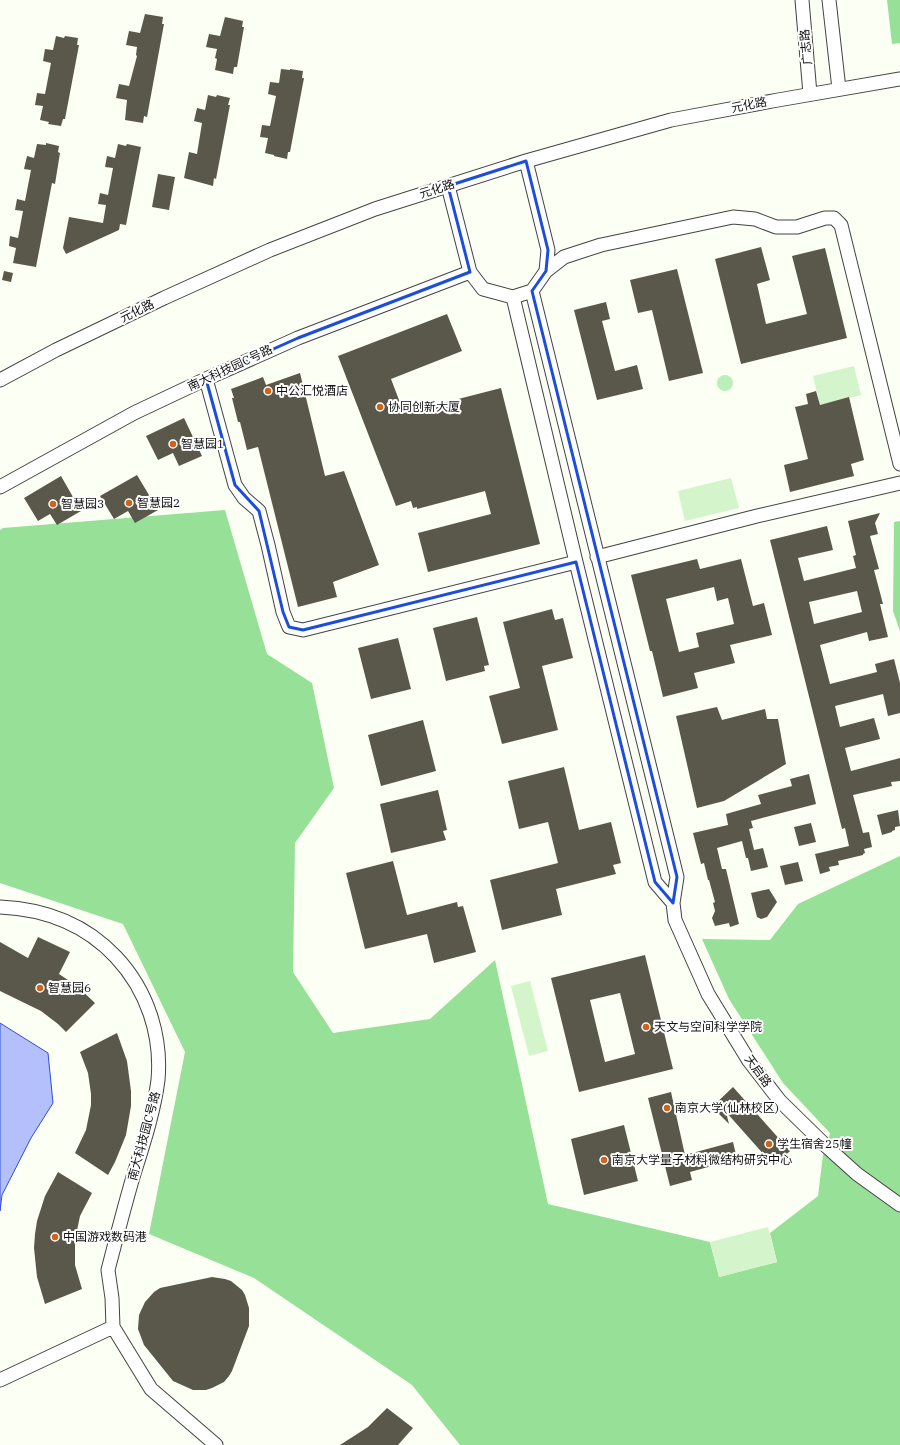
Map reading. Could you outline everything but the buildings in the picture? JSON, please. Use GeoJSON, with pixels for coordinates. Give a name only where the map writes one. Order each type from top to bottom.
{"type":"FeatureCollection","features":[{"type":"Feature","properties":{"kind":"street","name":"广志路"},"geometry":{"type":"LineString","coordinates":[[802,0],[810,94]]}},
{"type":"Feature","properties":{"kind":"street"},"geometry":{"type":"LineString","coordinates":[[829,0],[839,90]]}},
{"type":"Feature","properties":{"kind":"street","name":"元化路"},"geometry":{"type":"LineString","coordinates":[[0,380],[56,350],[164,298],[270,250],[375,209],[526,161],[671,120],[900,79]]}},
{"type":"Feature","properties":{"kind":"street"},"geometry":{"type":"LineString","coordinates":[[526,161],[548,250],[546,271]]}},
{"type":"Feature","properties":{"kind":"street"},"geometry":{"type":"LineString","coordinates":[[448,186],[470,272],[483,289],[513,297],[532,291],[546,271],[564,257],[601,245],[733,217],[755,219],[776,227],[797,227],[825,218],[834,218],[841,225],[900,464]]}},
{"type":"Feature","properties":{"kind":"street","name":"南大科技园C号路"},"geometry":{"type":"LineString","coordinates":[[0,487],[134,413],[206,379],[298,338],[470,272]]}},
{"type":"Feature","properties":{"kind":"street","name":"天启路"},"geometry":{"type":"LineString","coordinates":[[532,291],[676,877],[673,903],[675,920],[708,994],[749,1060],[780,1101],[857,1174],[900,1205]]}},
{"type":"Feature","properties":{"kind":"street"},"geometry":{"type":"LineString","coordinates":[[513,297],[576,562],[655,882],[673,903]]}},
{"type":"Feature","properties":{"kind":"street"},"geometry":{"type":"LineString","coordinates":[[206,379],[235,484],[244,498],[259,511],[283,612],[289,627],[303,630],[576,562]]}},
{"type":"Feature","properties":{"kind":"street"},"geometry":{"type":"LineString","coordinates":[[597,557],[757,516],[900,483]]}},
{"type":"Feature","properties":{"kind":"street","name":"南大科技园C号路"},"geometry":{"type":"LineString","coordinates":[[0,907],[29,909],[59,918],[86,932],[99,941],[111,951],[131,975],[146,1002],[151,1017],[158,1048],[158,1079],[142,1148],[122,1214],[108,1270],[112,1298],[113,1328]]}},
{"type":"Feature","properties":{"kind":"street"},"geometry":{"type":"LineString","coordinates":[[0,1380],[113,1328],[151,1389],[216,1445]]}},
{"type":"Feature","properties":{"kind":"highlighted area"},"geometry":{"type":"Polygon","coordinates":[[[526,161],[548,250],[546,271],[532,291],[677,877],[673,903],[655,882],[576,562],[303,630],[289,627],[283,612],[259,511],[235,485],[206,379],[298,338],[470,272],[448,186],[526,161]]]}},
{"type":"Feature","properties":{"kind":"green space"},"geometry":{"type":"Polygon","coordinates":[[[887,0],[900,0],[900,43],[892,44],[887,0]]]}},
{"type":"Feature","properties":{"kind":"green space"},"geometry":{"type":"Polygon","coordinates":[[[854,366],[861,395],[820,405],[813,376],[854,366]]]}},
{"type":"Feature","properties":{"kind":"green space"},"geometry":{"type":"Polygon","coordinates":[[[722,375],[728,375],[733,380],[731,389],[728,391],[722,391],[717,386],[717,380],[722,375]]]}},
{"type":"Feature","properties":{"kind":"green space"},"geometry":{"type":"Polygon","coordinates":[[[731,478],[739,508],[685,521],[678,491],[731,478]]]}},
{"type":"Feature","properties":{"kind":"green space"},"geometry":{"type":"Polygon","coordinates":[[[225,510],[267,654],[312,683],[334,788],[295,843],[293,972],[333,1033],[430,1019],[495,960],[548,1204],[710,1242],[719,1277],[777,1262],[770,1233],[818,1196],[823,1155],[827,1147],[830,1133],[783,1083],[729,999],[702,939],[770,940],[798,904],[900,856],[900,1445],[460,1445],[412,1385],[254,1278],[149,1234],[185,1052],[123,924],[0,883],[0,530],[3,528],[225,510]]]}},
{"type":"Feature","properties":{"kind":"green space"},"geometry":{"type":"Polygon","coordinates":[[[900,521],[900,631],[893,611],[894,522],[900,521]]]}},
{"type":"Feature","properties":{"kind":"green space"},"geometry":{"type":"Polygon","coordinates":[[[530,981],[548,1051],[529,1056],[511,986],[530,981]]]}},
{"type":"Feature","properties":{"kind":"green space"},"geometry":{"type":"Polygon","coordinates":[[[768,1227],[777,1262],[719,1277],[710,1242],[768,1227]]]}},
{"type":"Feature","properties":{"kind":"water"},"geometry":{"type":"Polygon","coordinates":[[[0,1023],[48,1053],[53,1103],[31,1138],[2,1195],[0,1211],[0,1023]]]}},
{"type":"Feature","properties":{"kind":"place","name":"中公汇悦酒店"},"geometry":{"type":"Point","coordinates":[268,391]}},
{"type":"Feature","properties":{"kind":"place","name":"协同创新大厦"},"geometry":{"type":"Point","coordinates":[380,407]}},
{"type":"Feature","properties":{"kind":"place","name":"智慧园1"},"geometry":{"type":"Point","coordinates":[173,444]}},
{"type":"Feature","properties":{"kind":"place","name":"智慧园2"},"geometry":{"type":"Point","coordinates":[129,503]}},
{"type":"Feature","properties":{"kind":"place","name":"智慧园3"},"geometry":{"type":"Point","coordinates":[53,504]}},
{"type":"Feature","properties":{"kind":"place","name":"智慧园6"},"geometry":{"type":"Point","coordinates":[40,988]}},
{"type":"Feature","properties":{"kind":"place","name":"天文与空间科学学院"},"geometry":{"type":"Point","coordinates":[646,1027]}},
{"type":"Feature","properties":{"kind":"place","name":"南京大学(仙林校区)"},"geometry":{"type":"Point","coordinates":[667,1108]}},
{"type":"Feature","properties":{"kind":"place","name":"学生宿舍25幢"},"geometry":{"type":"Point","coordinates":[769,1144]}},
{"type":"Feature","properties":{"kind":"place","name":"南京大学量子材料微结构研究中心"},"geometry":{"type":"Point","coordinates":[604,1160]}},
{"type":"Feature","properties":{"kind":"place","name":"中国游戏数码港"},"geometry":{"type":"Point","coordinates":[55,1237]}}]}
